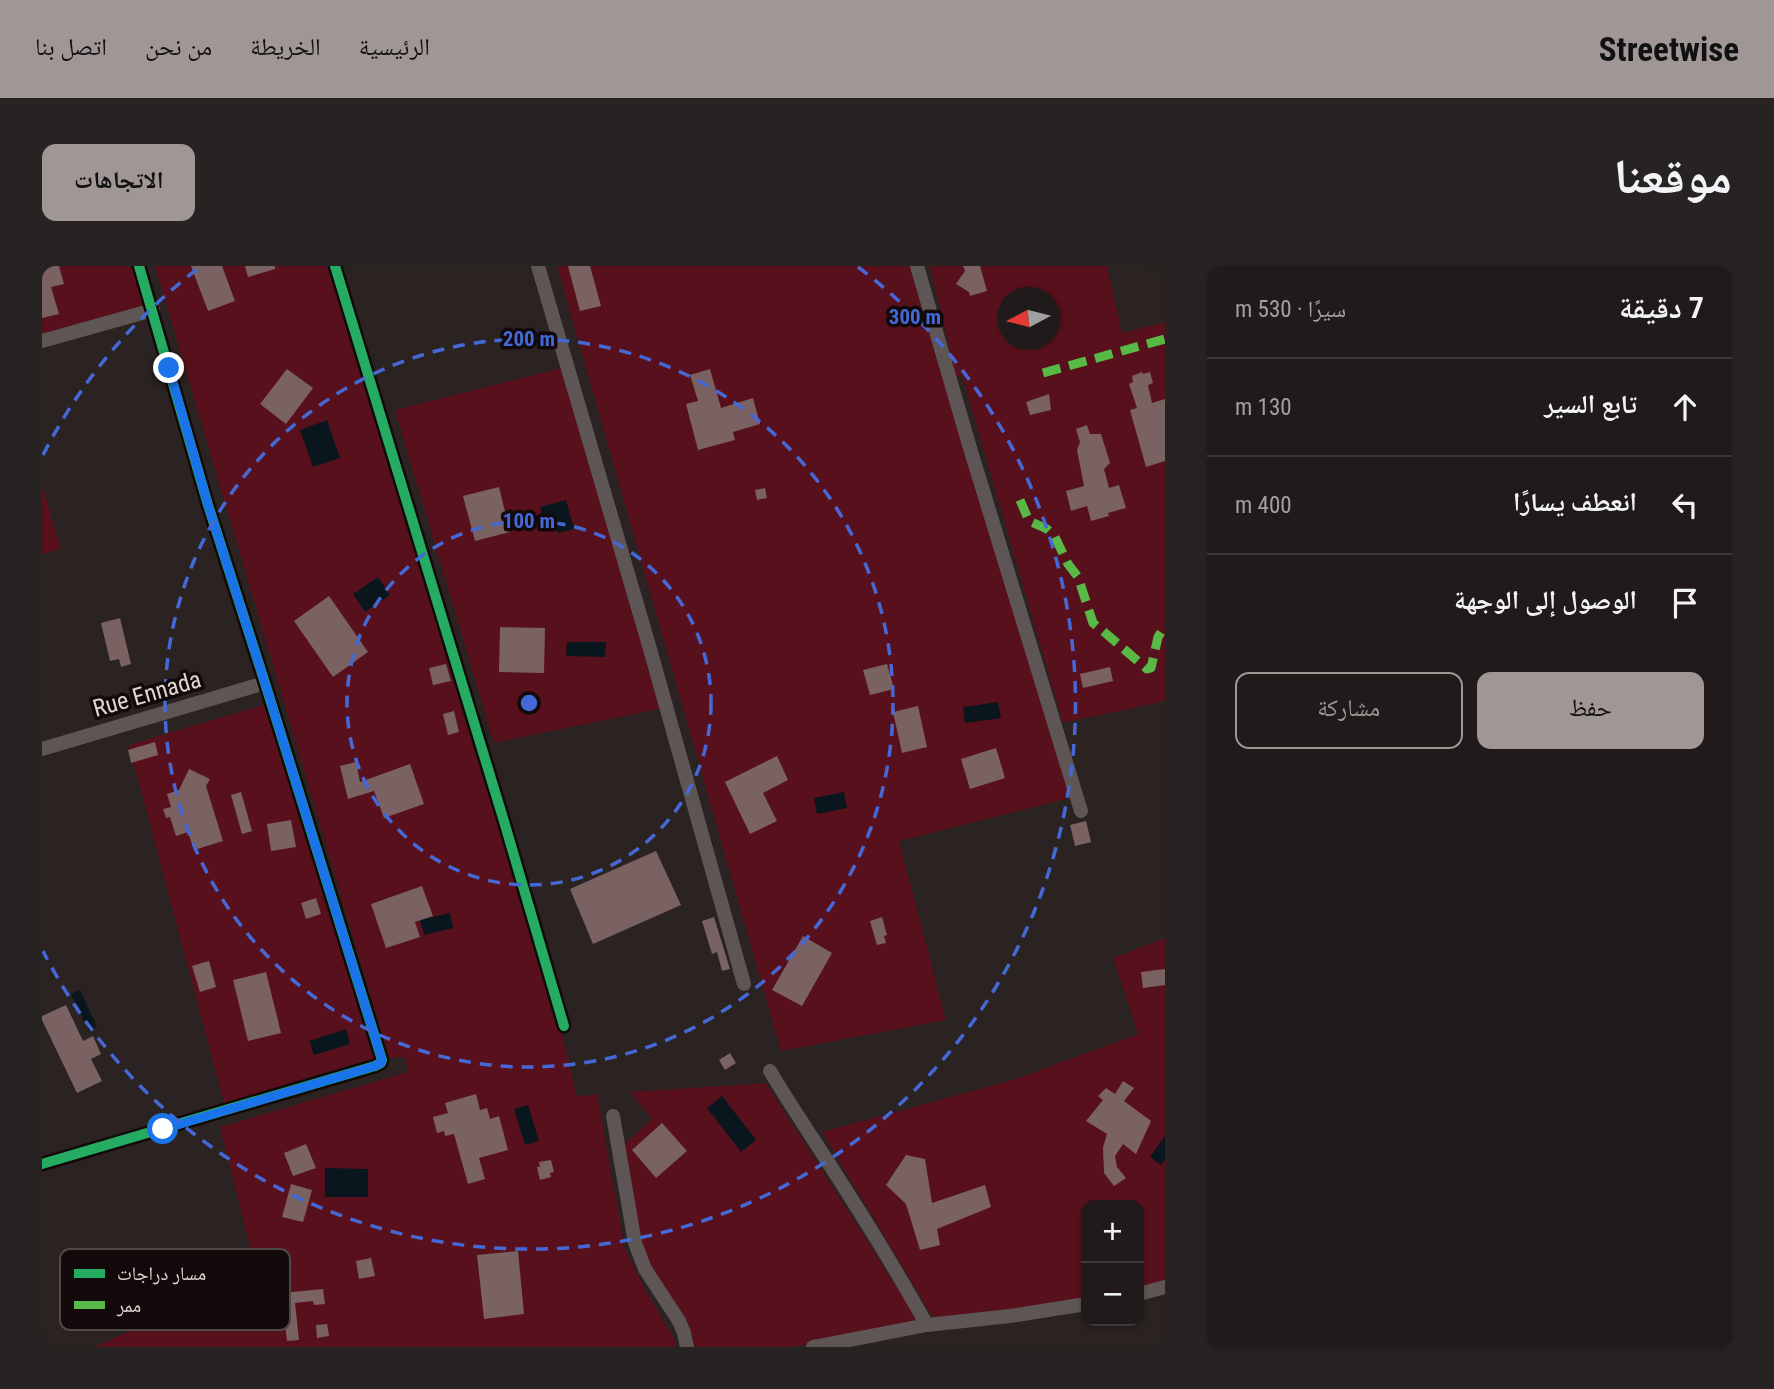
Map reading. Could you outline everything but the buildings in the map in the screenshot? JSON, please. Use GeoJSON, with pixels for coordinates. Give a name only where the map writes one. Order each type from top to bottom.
{"type":"FeatureCollection","features":[{"type":"Feature","properties":{"kind":"street"},"geometry":{"type":"LineString","coordinates":[[42,1164],[381,1063],[381,1053],[208,505],[139,266]]}},
{"type":"Feature","properties":{"kind":"street"},"geometry":{"type":"LineString","coordinates":[[335,266],[564,1026]]}},
{"type":"Feature","properties":{"kind":"street"},"geometry":{"type":"LineString","coordinates":[[538,266],[645,629],[744,984]]}},
{"type":"Feature","properties":{"kind":"street"},"geometry":{"type":"LineString","coordinates":[[917,266],[1082,811]]}},
{"type":"Feature","properties":{"kind":"street"},"geometry":{"type":"LineString","coordinates":[[42,341],[153,310]]}},
{"type":"Feature","properties":{"kind":"street","name":"Rue Ennada"},"geometry":{"type":"LineString","coordinates":[[42,749],[265,683]]}},
{"type":"Feature","properties":{"kind":"street"},"geometry":{"type":"LineString","coordinates":[[770,1071],[876,1237],[927,1325]]}},
{"type":"Feature","properties":{"kind":"street"},"geometry":{"type":"LineString","coordinates":[[612,1116],[635,1242],[645,1269],[684,1333],[687,1347]]}},
{"type":"Feature","properties":{"kind":"street"},"geometry":{"type":"LineString","coordinates":[[1144,1293],[1165,1287]]}},
{"type":"Feature","properties":{"kind":"street"},"geometry":{"type":"LineString","coordinates":[[813,1347],[927,1325],[1081,1305]]}},
{"type":"Feature","properties":{"kind":"shaded area"},"geometry":{"type":"Polygon","coordinates":[[[42,266],[134,266],[147,309],[42,339],[42,266]]]}},
{"type":"Feature","properties":{"kind":"shaded area"},"geometry":{"type":"Polygon","coordinates":[[[155,266],[332,266],[555,1006],[577,1097],[597,1094],[625,1250],[675,1340],[675,1347],[94,1347],[132,1330],[290,1330],[290,1249],[250,1249],[220,1127],[408,1072],[404,1057],[389,1058],[155,266]]]}},
{"type":"Feature","properties":{"kind":"shaded area"},"geometry":{"type":"Polygon","coordinates":[[[557,266],[914,266],[1070,798],[899,841],[946,1020],[781,1051],[557,266]]]}},
{"type":"Feature","properties":{"kind":"shaded area"},"geometry":{"type":"Polygon","coordinates":[[[930,266],[1107,266],[1122,333],[1165,322],[1165,701],[1063,723],[962,375],[956,376],[930,266]]]}},
{"type":"Feature","properties":{"kind":"shaded area"},"geometry":{"type":"Polygon","coordinates":[[[566,367],[664,708],[494,743],[395,410],[566,367]]]}},
{"type":"Feature","properties":{"kind":"shaded area"},"geometry":{"type":"Polygon","coordinates":[[[327,420],[340,458],[313,467],[300,430],[327,420]]]}},
{"type":"Feature","properties":{"kind":"shaded area"},"geometry":{"type":"Polygon","coordinates":[[[42,485],[61,549],[42,554],[42,485]]]}},
{"type":"Feature","properties":{"kind":"shaded area"},"geometry":{"type":"Polygon","coordinates":[[[566,500],[574,529],[558,533],[554,519],[544,522],[540,507],[566,500]]]}},
{"type":"Feature","properties":{"kind":"shaded area"},"geometry":{"type":"Polygon","coordinates":[[[378,577],[390,595],[365,612],[353,594],[378,577]]]}},
{"type":"Feature","properties":{"kind":"shaded area"},"geometry":{"type":"Polygon","coordinates":[[[567,642],[606,642],[605,657],[566,656],[567,642]]]}},
{"type":"Feature","properties":{"kind":"shaded area"},"geometry":{"type":"Polygon","coordinates":[[[998,702],[1001,718],[965,723],[963,707],[998,702]]]}},
{"type":"Feature","properties":{"kind":"shaded area"},"geometry":{"type":"Polygon","coordinates":[[[266,704],[376,1064],[225,1107],[129,745],[266,704]]]}},
{"type":"Feature","properties":{"kind":"shaded area"},"geometry":{"type":"Polygon","coordinates":[[[844,792],[847,808],[817,814],[814,798],[844,792]]]}},
{"type":"Feature","properties":{"kind":"shaded area"},"geometry":{"type":"Polygon","coordinates":[[[450,913],[453,928],[424,935],[420,920],[450,913]]]}},
{"type":"Feature","properties":{"kind":"shaded area"},"geometry":{"type":"Polygon","coordinates":[[[1165,938],[1165,1282],[1144,1290],[1144,1200],[1081,1200],[1081,1306],[935,1321],[822,1132],[1016,1079],[1138,1034],[1113,958],[1165,938]]]}},
{"type":"Feature","properties":{"kind":"shaded area"},"geometry":{"type":"Polygon","coordinates":[[[80,990],[97,1027],[89,1031],[71,994],[80,990]]]}},
{"type":"Feature","properties":{"kind":"shaded area"},"geometry":{"type":"Polygon","coordinates":[[[346,1029],[350,1044],[314,1055],[309,1041],[346,1029]]]}},
{"type":"Feature","properties":{"kind":"shaded area"},"geometry":{"type":"Polygon","coordinates":[[[766,1083],[919,1322],[792,1347],[695,1347],[688,1324],[644,1254],[632,1198],[625,1144],[652,1119],[630,1092],[766,1083]]]}},
{"type":"Feature","properties":{"kind":"shaded area"},"geometry":{"type":"Polygon","coordinates":[[[722,1096],[756,1140],[741,1152],[707,1108],[722,1096]]]}},
{"type":"Feature","properties":{"kind":"shaded area"},"geometry":{"type":"Polygon","coordinates":[[[528,1105],[539,1141],[525,1145],[514,1109],[528,1105]]]}},
{"type":"Feature","properties":{"kind":"shaded area"},"geometry":{"type":"Polygon","coordinates":[[[1165,1136],[1165,1159],[1161,1165],[1150,1157],[1165,1136]]]}},
{"type":"Feature","properties":{"kind":"shaded area"},"geometry":{"type":"Polygon","coordinates":[[[325,1168],[368,1169],[368,1197],[325,1197],[325,1168]]]}},
{"type":"Feature","properties":{"kind":"marked path"},"geometry":{"type":"LineString","coordinates":[[1043,373],[1165,339]]}},
{"type":"Feature","properties":{"kind":"marked path"},"geometry":{"type":"LineString","coordinates":[[1020,500],[1029,521],[1047,529],[1055,537],[1068,564],[1078,577],[1093,623],[1147,669],[1151,668],[1158,637],[1165,626]]}},
{"type":"Feature","properties":{"kind":"cycle path"},"geometry":{"type":"LineString","coordinates":[[42,1164],[375,1066],[382,1060],[208,505],[139,266]]}},
{"type":"Feature","properties":{"kind":"cycle path"},"geometry":{"type":"LineString","coordinates":[[335,266],[564,1026]]}},
{"type":"Feature","properties":{"kind":"route"},"geometry":{"type":"LineString","coordinates":[[163,1129],[375,1066],[382,1060],[208,505],[169,368]]}}]}
